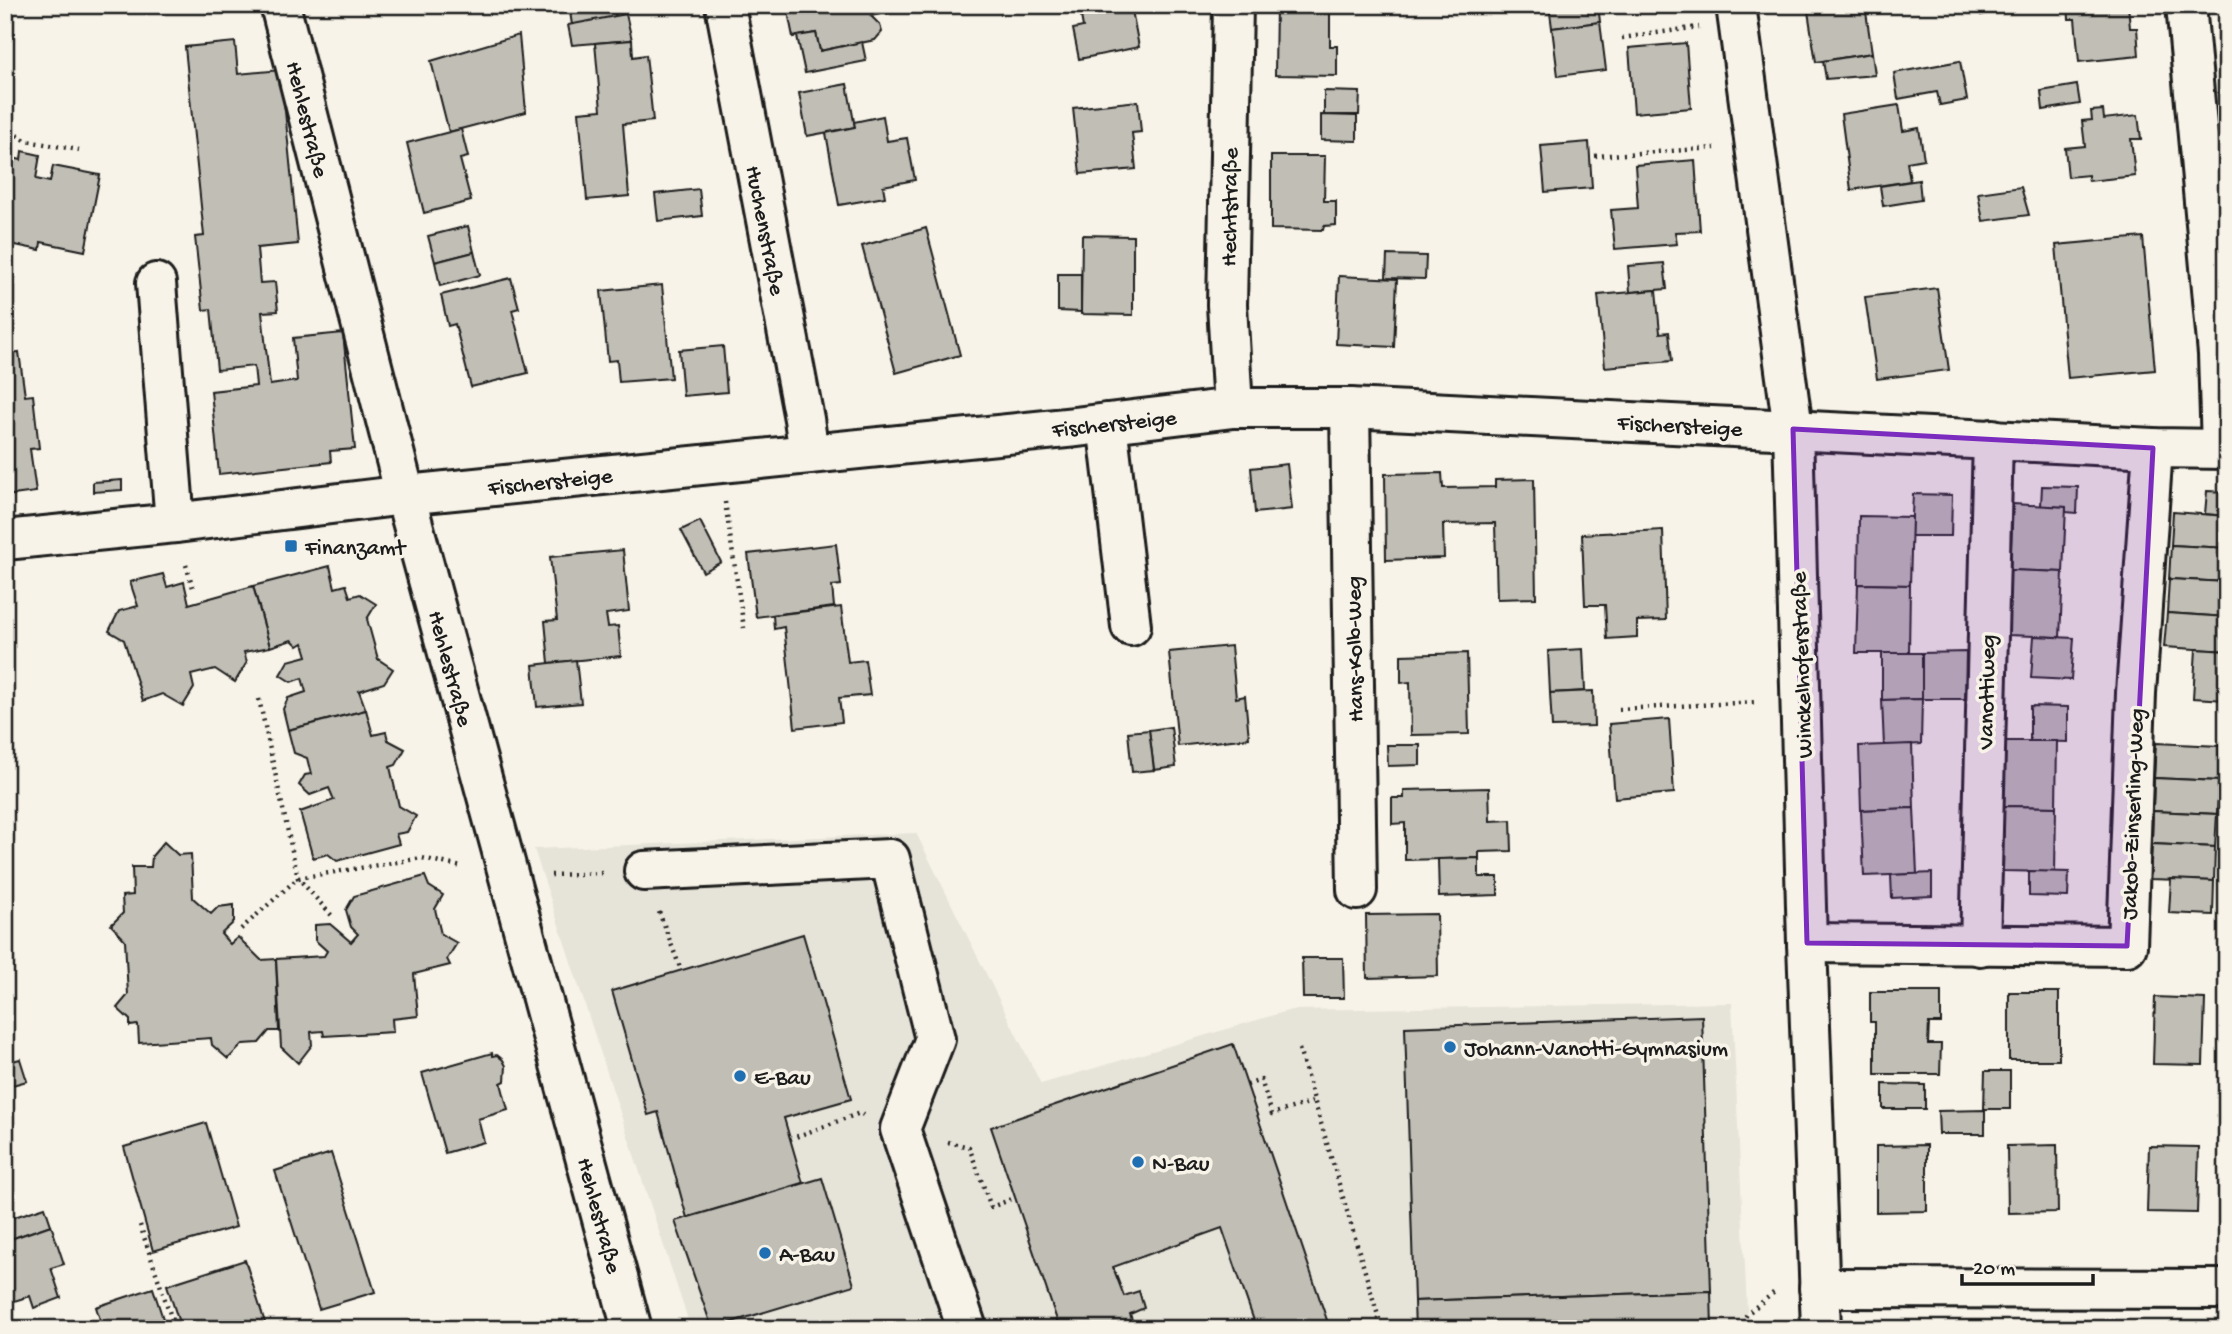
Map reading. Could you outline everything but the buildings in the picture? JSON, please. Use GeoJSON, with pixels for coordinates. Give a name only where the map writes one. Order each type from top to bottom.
{"type":"FeatureCollection","features":[{"type":"Feature","properties":{"kind":"street","name":"Hehlestraße"},"geometry":{"type":"LineString","coordinates":[[280,5],[405,495],[632,1329]]}},
{"type":"Feature","properties":{"kind":"street","name":"Huchenstraße"},"geometry":{"type":"LineString","coordinates":[[725,5],[809,454]]}},
{"type":"Feature","properties":{"kind":"street","name":"Hechtstraße"},"geometry":{"type":"LineString","coordinates":[[1233,5],[1227,305],[1233,408]]}},
{"type":"Feature","properties":{"kind":"street"},"geometry":{"type":"LineString","coordinates":[[2186,5],[2218,354],[2224,449]]}},
{"type":"Feature","properties":{"kind":"street","name":"Winckelhoferstraße"},"geometry":{"type":"LineString","coordinates":[[1737,13],[1793,429],[1821,1329]]}},
{"type":"Feature","properties":{"kind":"street"},"geometry":{"type":"LineString","coordinates":[[156,283],[175,523]]}},
{"type":"Feature","properties":{"kind":"street","name":"Fischersteige"},"geometry":{"type":"LineString","coordinates":[[5,540],[175,523],[405,495],[1107,424],[1233,408],[1350,408],[2154,448],[2224,449]]}},
{"type":"Feature","properties":{"kind":"street","name":"Hans-Kolb-Weg"},"geometry":{"type":"LineString","coordinates":[[1350,408],[1357,890]]}},
{"type":"Feature","properties":{"kind":"street"},"geometry":{"type":"LineString","coordinates":[[1107,424],[1131,626]]}},
{"type":"Feature","properties":{"kind":"street","name":"Vanottiweg"},"geometry":{"type":"LineString","coordinates":[[1980,946],[1993,439]]}},
{"type":"Feature","properties":{"kind":"street","name":"Jakob-Zinserling-Weg"},"geometry":{"type":"LineString","coordinates":[[1807,943],[2127,946],[2136,694],[2154,448]]}},
{"type":"Feature","properties":{"kind":"street"},"geometry":{"type":"LineString","coordinates":[[644,871],[890,859],[935,1039],[900,1129],[967,1329]]}},
{"type":"Feature","properties":{"kind":"street"},"geometry":{"type":"LineString","coordinates":[[1819,1288],[2227,1289]]}},
{"type":"Feature","properties":{"kind":"path"},"geometry":{"type":"LineString","coordinates":[[1622,38],[1737,13]]}},
{"type":"Feature","properties":{"kind":"path"},"geometry":{"type":"LineString","coordinates":[[5,128],[27,141],[79,150]]}},
{"type":"Feature","properties":{"kind":"path"},"geometry":{"type":"LineString","coordinates":[[1595,156],[1754,145]]}},
{"type":"Feature","properties":{"kind":"path"},"geometry":{"type":"LineString","coordinates":[[719,463],[744,628]]}},
{"type":"Feature","properties":{"kind":"path"},"geometry":{"type":"LineString","coordinates":[[185,561],[194,591]]}},
{"type":"Feature","properties":{"kind":"path"},"geometry":{"type":"LineString","coordinates":[[259,699],[298,878],[332,916]]}},
{"type":"Feature","properties":{"kind":"path"},"geometry":{"type":"LineString","coordinates":[[1619,709],[1801,700]]}},
{"type":"Feature","properties":{"kind":"path"},"geometry":{"type":"LineString","coordinates":[[241,929],[298,878],[422,858],[509,877]]}},
{"type":"Feature","properties":{"kind":"path"},"geometry":{"type":"LineString","coordinates":[[1299,1049],[1382,1329]]}},
{"type":"Feature","properties":{"kind":"path"},"geometry":{"type":"LineString","coordinates":[[1247,1085],[1261,1080],[1272,1114],[1315,1101]]}},
{"type":"Feature","properties":{"kind":"path"},"geometry":{"type":"LineString","coordinates":[[790,1139],[860,1113],[900,1129]]}},
{"type":"Feature","properties":{"kind":"path"},"geometry":{"type":"LineString","coordinates":[[991,1207],[1015,1198]]}},
{"type":"Feature","properties":{"kind":"path"},"geometry":{"type":"LineString","coordinates":[[140,1225],[175,1329]]}},
{"type":"Feature","properties":{"kind":"highlighted area"},"geometry":{"type":"Polygon","coordinates":[[[1793,429],[2153,448],[2127,946],[1807,943],[1793,429]]]}},
{"type":"Feature","properties":{"kind":"shaded area","name":"Johann-Vanotti-Gymnasium"},"geometry":{"type":"Polygon","coordinates":[[[916,833],[1041,1084],[1291,1010],[1732,1003],[1748,1329],[691,1329],[534,849],[916,833]]]}},
{"type":"Feature","properties":{"kind":"place","name":"Finanzamt"},"geometry":{"type":"Point","coordinates":[291,546]}},
{"type":"Feature","properties":{"kind":"place","name":"Johann-Vanotti-Gymnasium"},"geometry":{"type":"Point","coordinates":[1450,1047]}},
{"type":"Feature","properties":{"kind":"place","name":"E-Bau"},"geometry":{"type":"Point","coordinates":[740,1076]}},
{"type":"Feature","properties":{"kind":"place","name":"N-Bau"},"geometry":{"type":"Point","coordinates":[1138,1162]}},
{"type":"Feature","properties":{"kind":"place","name":"A-Bau"},"geometry":{"type":"Point","coordinates":[765,1253]}}]}
